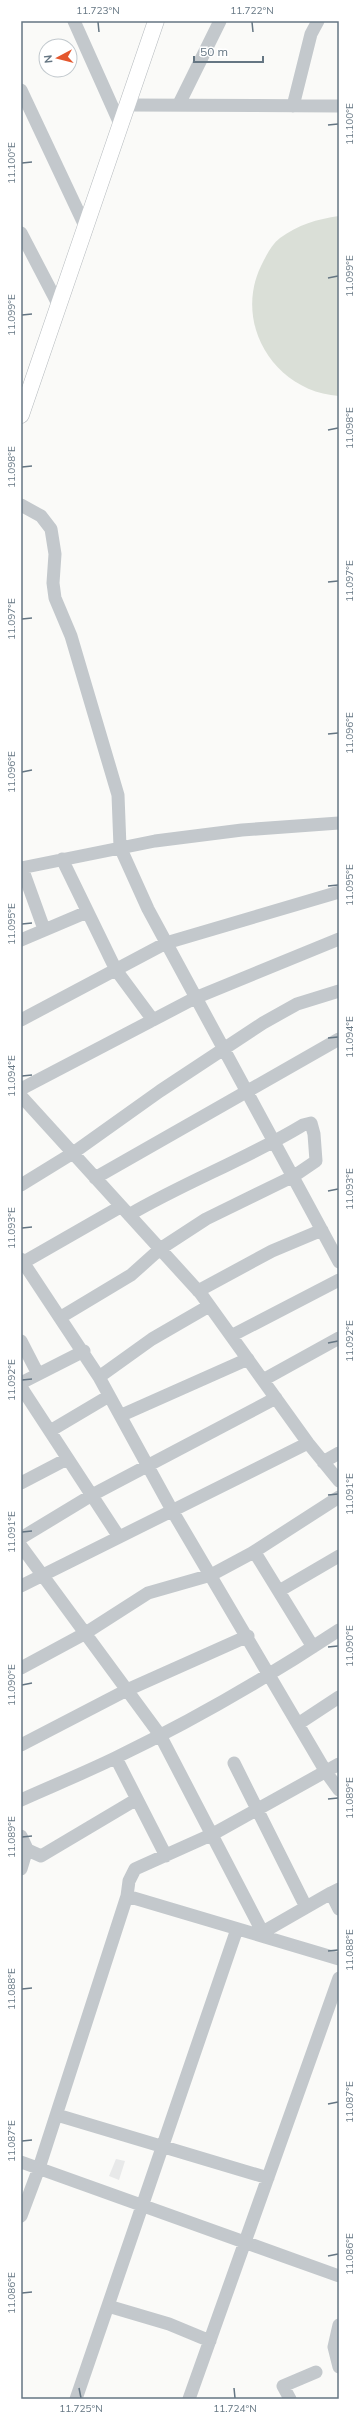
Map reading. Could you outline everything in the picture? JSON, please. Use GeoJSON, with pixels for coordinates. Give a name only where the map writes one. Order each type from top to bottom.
{"type":"FeatureCollection","features":[{"type":"Feature","properties":{"kind":"main road"},"geometry":{"type":"LineString","coordinates":[[22,408],[129,104],[156,21]]}},
{"type":"Feature","properties":{"kind":"street"},"geometry":{"type":"LineString","coordinates":[[74,21],[121,126]]}},
{"type":"Feature","properties":{"kind":"street"},"geometry":{"type":"LineString","coordinates":[[179,104],[220,21]]}},
{"type":"Feature","properties":{"kind":"street"},"geometry":{"type":"LineString","coordinates":[[292,106],[311,34],[318,21]]}},
{"type":"Feature","properties":{"kind":"street"},"geometry":{"type":"LineString","coordinates":[[22,92],[85,226]]}},
{"type":"Feature","properties":{"kind":"street"},"geometry":{"type":"LineString","coordinates":[[129,104],[339,106]]}},
{"type":"Feature","properties":{"kind":"street"},"geometry":{"type":"LineString","coordinates":[[21,233],[58,304]]}},
{"type":"Feature","properties":{"kind":"street"},"geometry":{"type":"LineString","coordinates":[[21,505],[41,516],[51,528],[56,554],[53,583],[55,598],[71,636],[118,795],[120,847],[148,909],[195,998],[294,1176],[339,1262]]}},
{"type":"Feature","properties":{"kind":"street"},"geometry":{"type":"LineString","coordinates":[[44,929],[21,868],[120,847],[242,830],[339,823]]}},
{"type":"Feature","properties":{"kind":"street"},"geometry":{"type":"LineString","coordinates":[[62,859],[116,970],[153,1020]]}},
{"type":"Feature","properties":{"kind":"street"},"geometry":{"type":"LineString","coordinates":[[21,1020],[166,943],[339,892]]}},
{"type":"Feature","properties":{"kind":"street"},"geometry":{"type":"LineString","coordinates":[[21,940],[87,912]]}},
{"type":"Feature","properties":{"kind":"street"},"geometry":{"type":"LineString","coordinates":[[21,1089],[195,998],[339,939]]}},
{"type":"Feature","properties":{"kind":"street"},"geometry":{"type":"LineString","coordinates":[[21,1185],[73,1153],[143,1103],[263,1023],[297,1004],[339,991]]}},
{"type":"Feature","properties":{"kind":"street"},"geometry":{"type":"LineString","coordinates":[[95,1178],[246,1090],[339,1039]]}},
{"type":"Feature","properties":{"kind":"street"},"geometry":{"type":"LineString","coordinates":[[21,1096],[198,1291],[308,1443],[339,1480]]}},
{"type":"Feature","properties":{"kind":"street"},"geometry":{"type":"LineString","coordinates":[[61,1317],[131,1275],[160,1249],[206,1219],[294,1176],[316,1161],[314,1134],[311,1123],[303,1125],[235,1163],[125,1211],[22,1261],[84,1351],[122,1416],[173,1512],[248,1636],[268,1675],[326,1772],[339,1790]]}},
{"type":"Feature","properties":{"kind":"street"},"geometry":{"type":"LineString","coordinates":[[198,1291],[272,1251],[322,1230]]}},
{"type":"Feature","properties":{"kind":"street"},"geometry":{"type":"LineString","coordinates":[[231,1336],[339,1280]]}},
{"type":"Feature","properties":{"kind":"street"},"geometry":{"type":"LineString","coordinates":[[99,1377],[152,1339],[209,1306]]}},
{"type":"Feature","properties":{"kind":"street"},"geometry":{"type":"LineString","coordinates":[[263,1380],[339,1338]]}},
{"type":"Feature","properties":{"kind":"street"},"geometry":{"type":"LineString","coordinates":[[21,1341],[38,1374]]}},
{"type":"Feature","properties":{"kind":"street"},"geometry":{"type":"LineString","coordinates":[[21,1383],[84,1351]]}},
{"type":"Feature","properties":{"kind":"street"},"geometry":{"type":"LineString","coordinates":[[122,1416],[248,1359]]}},
{"type":"Feature","properties":{"kind":"street"},"geometry":{"type":"LineString","coordinates":[[21,1388],[119,1537]]}},
{"type":"Feature","properties":{"kind":"street"},"geometry":{"type":"LineString","coordinates":[[50,1432],[109,1396]]}},
{"type":"Feature","properties":{"kind":"street"},"geometry":{"type":"LineString","coordinates":[[21,1538],[92,1495],[148,1464],[276,1398]]}},
{"type":"Feature","properties":{"kind":"street"},"geometry":{"type":"LineString","coordinates":[[21,1586],[42,1574],[173,1512],[308,1443]]}},
{"type":"Feature","properties":{"kind":"street"},"geometry":{"type":"LineString","coordinates":[[323,1462],[339,1453]]}},
{"type":"Feature","properties":{"kind":"street"},"geometry":{"type":"LineString","coordinates":[[21,1483],[67,1459]]}},
{"type":"Feature","properties":{"kind":"street"},"geometry":{"type":"LineString","coordinates":[[21,1668],[84,1634],[148,1593],[210,1575],[252,1553],[339,1497]]}},
{"type":"Feature","properties":{"kind":"street"},"geometry":{"type":"LineString","coordinates":[[21,1546],[84,1634],[160,1735],[213,1834],[264,1935]]}},
{"type":"Feature","properties":{"kind":"street"},"geometry":{"type":"LineString","coordinates":[[252,1553],[257,1556],[313,1646]]}},
{"type":"Feature","properties":{"kind":"street"},"geometry":{"type":"LineString","coordinates":[[279,1591],[339,1556]]}},
{"type":"Feature","properties":{"kind":"street"},"geometry":{"type":"LineString","coordinates":[[21,1800],[116,1758],[160,1735],[268,1675],[339,1630]]}},
{"type":"Feature","properties":{"kind":"street"},"geometry":{"type":"LineString","coordinates":[[21,1745],[127,1690],[248,1636]]}},
{"type":"Feature","properties":{"kind":"street"},"geometry":{"type":"LineString","coordinates":[[298,1724],[339,1697]]}},
{"type":"Feature","properties":{"kind":"street"},"geometry":{"type":"LineString","coordinates":[[116,1758],[166,1856]]}},
{"type":"Feature","properties":{"kind":"street"},"geometry":{"type":"LineString","coordinates":[[234,1763],[306,1908]]}},
{"type":"Feature","properties":{"kind":"street"},"geometry":{"type":"LineString","coordinates":[[21,2216],[39,2168],[127,1896],[129,1881],[135,1869],[213,1834],[339,1764]]}},
{"type":"Feature","properties":{"kind":"street"},"geometry":{"type":"LineString","coordinates":[[24,1848],[41,1856],[137,1799]]}},
{"type":"Feature","properties":{"kind":"street"},"geometry":{"type":"LineString","coordinates":[[21,1836],[24,1848],[21,1869]]}},
{"type":"Feature","properties":{"kind":"street"},"geometry":{"type":"LineString","coordinates":[[264,1935],[335,1891],[339,1909]]}},
{"type":"Feature","properties":{"kind":"street"},"geometry":{"type":"LineString","coordinates":[[127,1896],[237,1929],[264,1935],[339,1959]]}},
{"type":"Feature","properties":{"kind":"street"},"geometry":{"type":"LineString","coordinates":[[76,2399],[237,1929]]}},
{"type":"Feature","properties":{"kind":"street"},"geometry":{"type":"LineString","coordinates":[[189,2399],[339,1978]]}},
{"type":"Feature","properties":{"kind":"street"},"geometry":{"type":"LineString","coordinates":[[56,2115],[268,2178]]}},
{"type":"Feature","properties":{"kind":"street"},"geometry":{"type":"LineString","coordinates":[[21,2162],[339,2276]]}},
{"type":"Feature","properties":{"kind":"street"},"geometry":{"type":"LineString","coordinates":[[108,2306],[169,2324],[210,2341]]}},
{"type":"Feature","properties":{"kind":"street"},"geometry":{"type":"LineString","coordinates":[[339,2324],[334,2347],[339,2367]]}},
{"type":"Feature","properties":{"kind":"street"},"geometry":{"type":"LineString","coordinates":[[290,2399],[284,2386],[316,2372]]}},
{"type":"Feature","properties":{"kind":"shaded area"},"geometry":{"type":"Polygon","coordinates":[[[339,216],[339,396],[316,392],[296,382],[279,368],[266,351],[256,332],[252,310],[254,288],[261,266],[274,244],[287,233],[301,226],[315,221],[339,216]]]}},
{"type":"Feature","properties":{"kind":"shaded area"},"geometry":{"type":"Polygon","coordinates":[[[116,2159],[125,2161],[119,2180],[109,2176],[116,2159]]]}}]}
